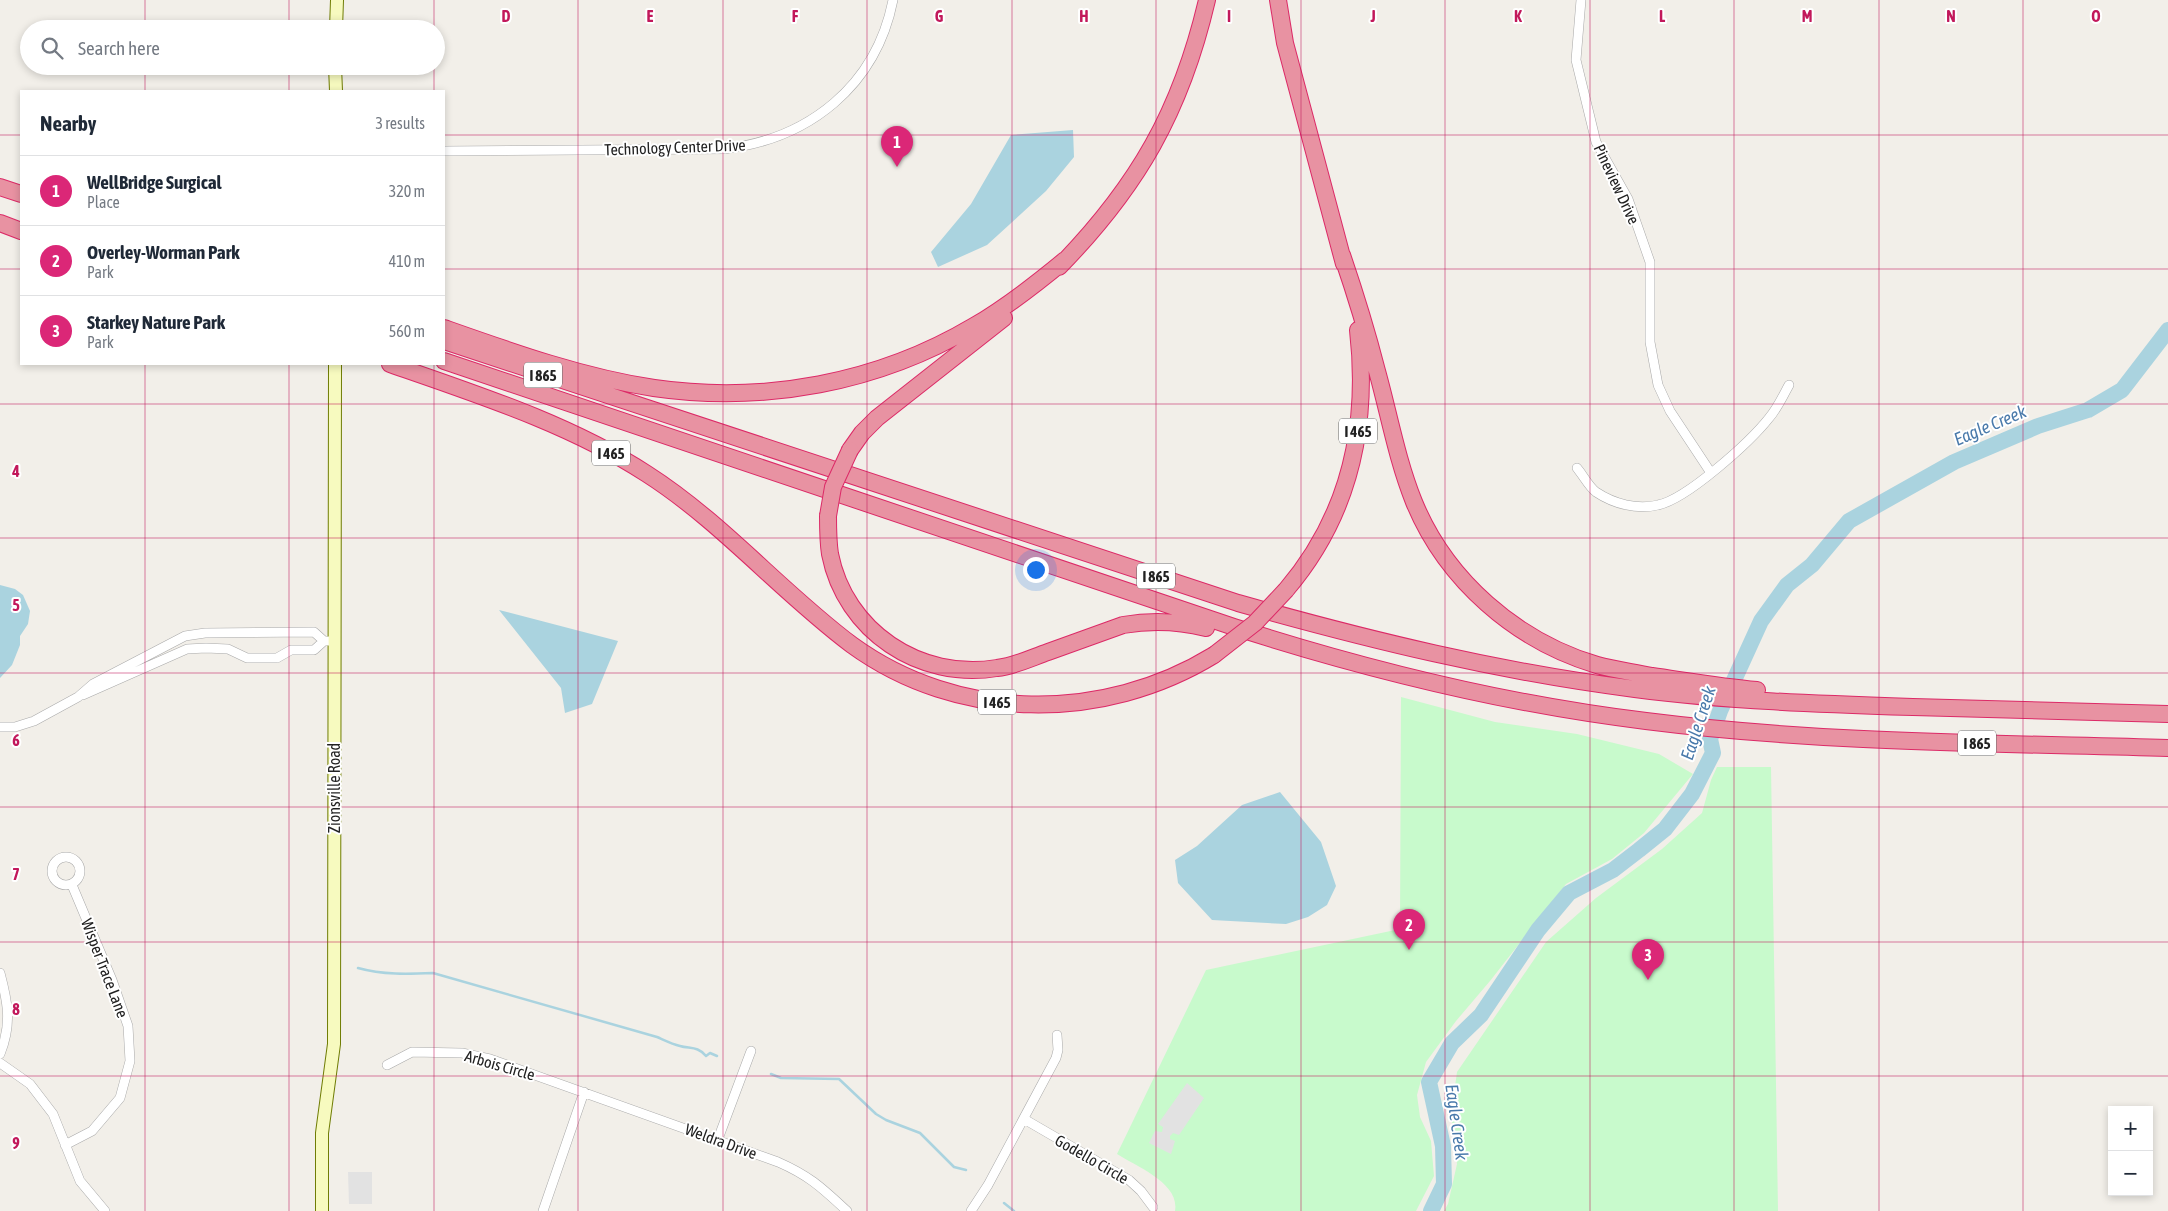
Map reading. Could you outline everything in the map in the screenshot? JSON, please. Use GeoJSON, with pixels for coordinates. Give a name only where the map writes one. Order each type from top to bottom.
{"type":"FeatureCollection","features":[{"type":"Feature","properties":{"kind":"highway"},"geometry":{"type":"LineString","coordinates":[[1207,0],[1197,40],[1182,86],[1150,152],[1110,211],[1024,302],[877,418],[862,433],[850,450],[833,488],[828,516],[829,545],[835,571],[844,594],[858,616],[869,628],[893,647],[907,655],[933,665],[974,671],[1000,668],[1123,625],[1157,621],[1188,623],[1292,646]]}},
{"type":"Feature","properties":{"kind":"highway","name":"I 465"},"geometry":{"type":"LineString","coordinates":[[393,365],[546,422],[586,439],[630,464],[686,503],[851,643],[887,667],[925,685],[963,696],[1007,704],[1045,705],[1085,702],[1119,696],[1154,685],[1192,668],[1214,654],[1255,624],[1286,590],[1315,552],[1329,524],[1344,489],[1358,437],[1362,391],[1359,346],[1342,255],[1287,51],[1278,0]]}},
{"type":"Feature","properties":{"kind":"highway"},"geometry":{"type":"LineString","coordinates":[[0,187],[20,194]]}},
{"type":"Feature","properties":{"kind":"highway"},"geometry":{"type":"LineString","coordinates":[[0,212],[20,219]]}},
{"type":"Feature","properties":{"kind":"highway"},"geometry":{"type":"LineString","coordinates":[[0,223],[20,231]]}},
{"type":"Feature","properties":{"kind":"highway"},"geometry":{"type":"LineString","coordinates":[[1342,255],[1360,308],[1410,489],[1426,527],[1454,569],[1492,608],[1553,648],[1599,666],[1684,688]]}},
{"type":"Feature","properties":{"kind":"highway"},"geometry":{"type":"LineString","coordinates":[[445,328],[549,363],[655,388],[742,394],[791,390],[854,377],[900,362],[930,349],[1001,310],[1065,260]]}},
{"type":"Feature","properties":{"kind":"highway","name":"I 865"},"geometry":{"type":"LineString","coordinates":[[445,341],[1160,578],[1328,629],[1430,654],[1634,689],[1684,688],[1868,705],[2168,714]]}},
{"type":"Feature","properties":{"kind":"highway","name":"I 865"},"geometry":{"type":"LineString","coordinates":[[445,361],[1292,646],[1485,694],[1555,708],[1668,724],[1786,735],[1892,741],[2168,748]]}},
{"type":"Feature","properties":{"kind":"main road"},"geometry":{"type":"LineString","coordinates":[[336,20],[337,0]]}},
{"type":"Feature","properties":{"kind":"main road"},"geometry":{"type":"LineString","coordinates":[[335,75],[336,90]]}},
{"type":"Feature","properties":{"kind":"main road","name":"Zionsville Road"},"geometry":{"type":"LineString","coordinates":[[322,1211],[322,1133],[334,1044],[329,641],[335,365]]}},
{"type":"Feature","properties":{"kind":"street","name":"Technology Center Drive"},"geometry":{"type":"LineString","coordinates":[[445,151],[724,149],[761,143],[810,121],[831,106],[852,86],[864,70],[882,38],[890,17],[893,0]]}},
{"type":"Feature","properties":{"kind":"street","name":"Pineview Drive"},"geometry":{"type":"LineString","coordinates":[[1582,0],[1576,60],[1596,142],[1628,199],[1650,262],[1650,342],[1658,385],[1670,411],[1711,473]]}},
{"type":"Feature","properties":{"kind":"street"},"geometry":{"type":"LineString","coordinates":[[1577,468],[1595,491],[1617,502],[1638,507],[1659,505],[1683,495],[1711,473],[1771,417],[1789,385]]}},
{"type":"Feature","properties":{"kind":"street"},"geometry":{"type":"LineString","coordinates":[[0,727],[15,727],[34,721],[78,697],[187,650],[228,649],[248,658],[277,658],[291,650],[314,650],[329,641],[314,632],[205,633],[185,636],[93,684],[78,697]]}},
{"type":"Feature","properties":{"kind":"street","name":"Wisper Trace Lane"},"geometry":{"type":"LineString","coordinates":[[65,1145],[92,1131],[120,1098],[130,1061],[128,1026],[112,980],[72,884]]}},
{"type":"Feature","properties":{"kind":"street"},"geometry":{"type":"LineString","coordinates":[[0,973],[9,1016],[6,1040],[0,1054]]}},
{"type":"Feature","properties":{"kind":"street"},"geometry":{"type":"LineString","coordinates":[[971,1211],[1024,1119],[1056,1058],[1058,1050],[1057,1035]]}},
{"type":"Feature","properties":{"kind":"street"},"geometry":{"type":"LineString","coordinates":[[718,1139],[751,1051]]}},
{"type":"Feature","properties":{"kind":"street","name":"Arbois Circle"},"geometry":{"type":"LineString","coordinates":[[387,1064],[412,1052],[462,1053],[490,1059],[584,1092]]}},
{"type":"Feature","properties":{"kind":"street"},"geometry":{"type":"LineString","coordinates":[[0,1063],[30,1084],[53,1114],[80,1181],[105,1211]]}},
{"type":"Feature","properties":{"kind":"street"},"geometry":{"type":"LineString","coordinates":[[543,1211],[584,1092]]}},
{"type":"Feature","properties":{"kind":"street","name":"Weldra Drive"},"geometry":{"type":"LineString","coordinates":[[584,1092],[718,1139],[804,1174],[829,1192],[847,1211]]}},
{"type":"Feature","properties":{"kind":"street","name":"Godello Circle"},"geometry":{"type":"LineString","coordinates":[[1024,1119],[1130,1180],[1153,1207]]}},
{"type":"Feature","properties":{"kind":"green space"},"geometry":{"type":"Polygon","coordinates":[[[1401,697],[1495,722],[1577,734],[1659,754],[1693,774],[1644,833],[1612,859],[1566,884],[1456,1021],[1426,1062],[1417,1095],[1420,1117],[1431,1141],[1434,1176],[1416,1211],[1175,1211],[1175,1201],[1171,1192],[1164,1184],[1145,1170],[1117,1154],[1206,970],[1400,929],[1401,697]]]}},
{"type":"Feature","properties":{"kind":"green space"},"geometry":{"type":"Polygon","coordinates":[[[1717,767],[1771,767],[1778,1211],[1444,1211],[1448,1204],[1457,1164],[1451,1115],[1457,1072],[1546,942],[1596,898],[1662,849],[1702,813],[1711,780],[1717,767]]]}},
{"type":"Feature","properties":{"kind":"shaded area"},"geometry":{"type":"Polygon","coordinates":[[[1187,1083],[1204,1098],[1179,1135],[1173,1133],[1170,1136],[1170,1139],[1175,1141],[1171,1154],[1149,1143],[1155,1131],[1162,1132],[1163,1127],[1158,1124],[1187,1083]]]}},
{"type":"Feature","properties":{"kind":"shaded area"},"geometry":{"type":"Polygon","coordinates":[[[348,1172],[372,1172],[372,1204],[349,1204],[348,1172]]]}},
{"type":"Feature","properties":{"kind":"water"},"geometry":{"type":"Polygon","coordinates":[[[1073,130],[1074,157],[1046,191],[987,245],[938,267],[931,252],[971,204],[1011,135],[1073,130]]]}},
{"type":"Feature","properties":{"kind":"water"},"geometry":{"type":"Polygon","coordinates":[[[0,585],[15,589],[23,595],[30,611],[28,624],[20,636],[20,645],[12,665],[0,678],[0,585]]]}},
{"type":"Feature","properties":{"kind":"water"},"geometry":{"type":"Polygon","coordinates":[[[499,610],[618,641],[592,704],[565,713],[561,688],[499,610]]]}},
{"type":"Feature","properties":{"kind":"water"},"geometry":{"type":"Polygon","coordinates":[[[1280,792],[1321,842],[1336,886],[1327,905],[1308,917],[1286,924],[1212,920],[1178,883],[1175,860],[1197,846],[1242,805],[1280,792]]]}},
{"type":"Feature","properties":{"kind":"waterway","name":"Eagle Creek"},"geometry":{"type":"LineString","coordinates":[[1431,1211],[1444,1184],[1443,1146],[1429,1082],[1452,1043],[1481,1015],[1538,930],[1569,893],[1613,870],[1639,850],[1665,829],[1692,794],[1713,753],[1710,739],[1720,711],[1761,621],[1787,585],[1812,565],[1849,521],[1954,462],[2038,426],[2088,410],[2122,390],[2168,330]]}},
{"type":"Feature","properties":{"kind":"waterway"},"geometry":{"type":"LineString","coordinates":[[358,968],[386,973],[433,973],[657,1037],[677,1045],[697,1049],[706,1056],[710,1053],[717,1056]]}},
{"type":"Feature","properties":{"kind":"waterway"},"geometry":{"type":"LineString","coordinates":[[771,1074],[781,1078],[839,1079],[876,1114],[886,1120],[920,1133],[954,1167],[966,1170]]}},
{"type":"Feature","properties":{"kind":"waterway"},"geometry":{"type":"LineString","coordinates":[[1004,1203],[1014,1211]]}},
{"type":"Feature","properties":{"kind":"place","name":"WellBridge Surgical"},"geometry":{"type":"Point","coordinates":[897,167]}},
{"type":"Feature","properties":{"kind":"place","name":"Overley-Worman Park"},"geometry":{"type":"Point","coordinates":[1409,950]}},
{"type":"Feature","properties":{"kind":"place","name":"Starkey Nature Park"},"geometry":{"type":"Point","coordinates":[1648,980]}}]}
